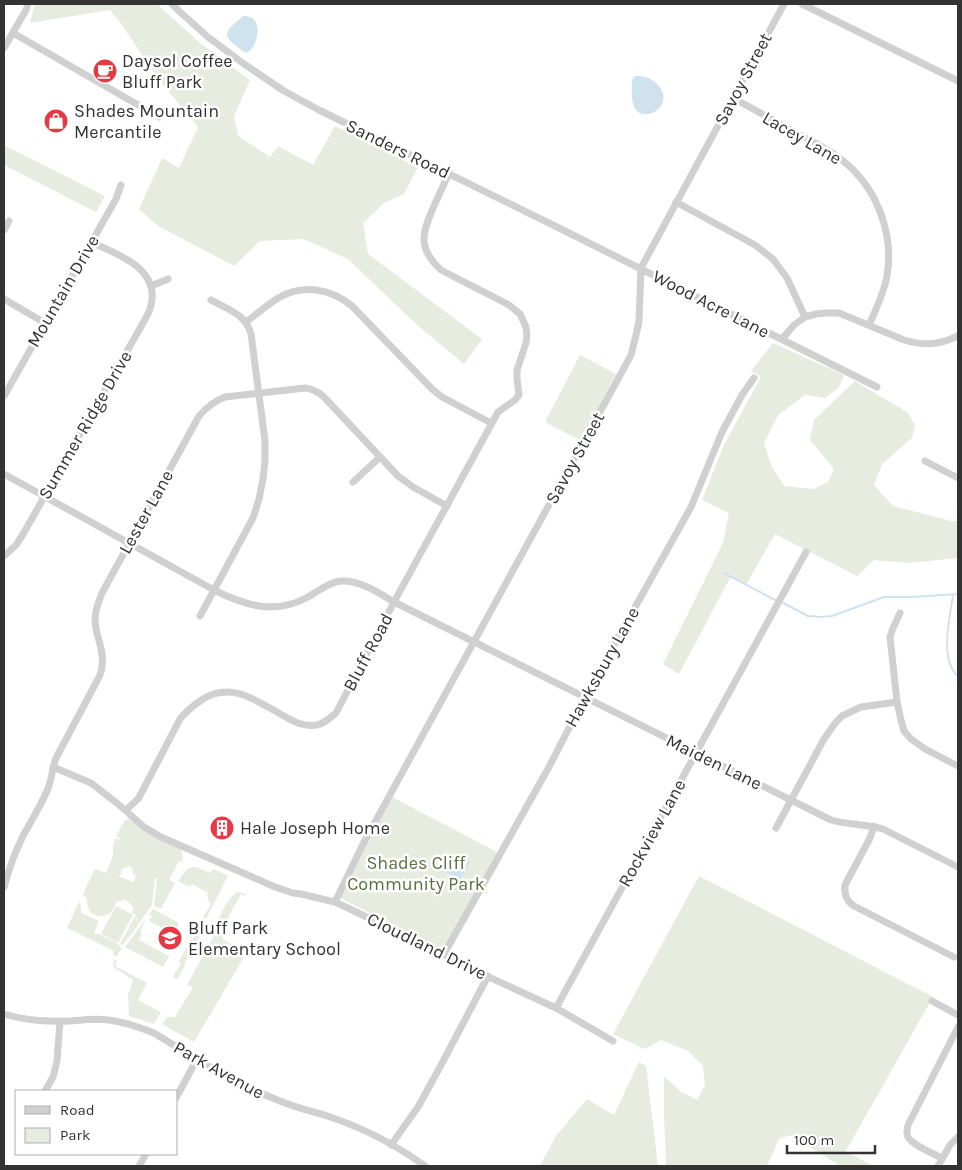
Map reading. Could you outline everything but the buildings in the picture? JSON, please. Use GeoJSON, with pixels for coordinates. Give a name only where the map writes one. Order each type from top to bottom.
{"type":"FeatureCollection","features":[{"type":"Feature","properties":{"kind":"street"},"geometry":{"type":"LineString","coordinates":[[4,48],[28,4]]}},
{"type":"Feature","properties":{"kind":"street","name":"Sanders Road"},"geometry":{"type":"LineString","coordinates":[[172,4],[229,54],[284,91],[318,110],[641,268]]}},
{"type":"Feature","properties":{"kind":"street","name":"Savoy Street"},"geometry":{"type":"LineString","coordinates":[[334,902],[363,844],[631,355],[639,321],[641,268],[784,4]]}},
{"type":"Feature","properties":{"kind":"street"},"geometry":{"type":"LineString","coordinates":[[802,4],[958,81]]}},
{"type":"Feature","properties":{"kind":"street"},"geometry":{"type":"LineString","coordinates":[[13,33],[160,117]]}},
{"type":"Feature","properties":{"kind":"street","name":"Lacey Lane"},"geometry":{"type":"LineString","coordinates":[[733,98],[838,157],[858,175],[875,198],[888,238],[889,264],[883,294],[869,326]]}},
{"type":"Feature","properties":{"kind":"street","name":"Bluff Road"},"geometry":{"type":"LineString","coordinates":[[126,810],[138,799],[180,719],[186,711],[208,696],[224,692],[241,694],[299,724],[316,725],[328,720],[336,713],[491,423],[498,412],[519,395],[517,370],[526,343],[526,328],[520,314],[509,305],[441,270],[427,253],[424,240],[425,226],[449,174]]}},
{"type":"Feature","properties":{"kind":"street","name":"Mountain Drive"},"geometry":{"type":"LineString","coordinates":[[4,396],[116,199],[121,185]]}},
{"type":"Feature","properties":{"kind":"street"},"geometry":{"type":"LineString","coordinates":[[676,202],[755,245],[773,258],[786,278],[805,317]]}},
{"type":"Feature","properties":{"kind":"street"},"geometry":{"type":"LineString","coordinates":[[4,230],[9,221]]}},
{"type":"Feature","properties":{"kind":"street"},"geometry":{"type":"LineString","coordinates":[[92,242],[136,264],[144,273],[151,286],[168,280]]}},
{"type":"Feature","properties":{"kind":"street","name":"Wood Acre Lane"},"geometry":{"type":"LineString","coordinates":[[641,268],[878,387]]}},
{"type":"Feature","properties":{"kind":"street","name":"Summer Ridge Drive"},"geometry":{"type":"LineString","coordinates":[[4,556],[16,545],[22,536],[148,313],[152,304],[151,286]]}},
{"type":"Feature","properties":{"kind":"street"},"geometry":{"type":"LineString","coordinates":[[246,322],[276,299],[300,290],[310,289],[327,292],[342,298],[432,389],[442,397],[491,423]]}},
{"type":"Feature","properties":{"kind":"street"},"geometry":{"type":"LineString","coordinates":[[4,299],[45,323]]}},
{"type":"Feature","properties":{"kind":"street"},"geometry":{"type":"LineString","coordinates":[[200,616],[253,518],[259,499],[265,460],[265,441],[251,334],[242,317],[210,300]]}},
{"type":"Feature","properties":{"kind":"street"},"geometry":{"type":"LineString","coordinates":[[782,339],[794,325],[805,317],[826,313],[839,314],[904,340],[920,344],[938,344],[958,336]]}},
{"type":"Feature","properties":{"kind":"street","name":"Hawksbury Lane"},"geometry":{"type":"LineString","coordinates":[[444,954],[691,507],[722,432],[742,395],[754,378]]}},
{"type":"Feature","properties":{"kind":"street","name":"Lester Lane"},"geometry":{"type":"LineString","coordinates":[[4,887],[22,838],[47,791],[59,751],[102,670],[102,651],[97,637],[95,621],[97,604],[199,416],[207,407],[216,400],[225,397],[259,392],[313,389],[398,476],[446,506]]}},
{"type":"Feature","properties":{"kind":"street"},"geometry":{"type":"LineString","coordinates":[[353,482],[380,457]]}},
{"type":"Feature","properties":{"kind":"street"},"geometry":{"type":"LineString","coordinates":[[925,461],[958,478]]}},
{"type":"Feature","properties":{"kind":"street","name":"Maiden Lane"},"geometry":{"type":"LineString","coordinates":[[4,474],[214,590],[246,604],[260,607],[277,607],[301,601],[333,583],[358,583],[831,820],[874,826],[958,867]]}},
{"type":"Feature","properties":{"kind":"street","name":"Rockview Lane"},"geometry":{"type":"LineString","coordinates":[[556,1008],[806,552]]}},
{"type":"Feature","properties":{"kind":"street"},"geometry":{"type":"LineString","coordinates":[[900,613],[890,637],[897,702],[904,731],[911,739],[925,749],[958,766]]}},
{"type":"Feature","properties":{"kind":"street"},"geometry":{"type":"LineString","coordinates":[[776,828],[824,739],[836,722],[847,713],[861,707],[897,702]]}},
{"type":"Feature","properties":{"kind":"street","name":"Cloudland Drive"},"geometry":{"type":"LineString","coordinates":[[53,767],[91,783],[126,810],[144,827],[161,837],[275,887],[334,902],[366,916],[556,1008],[613,1041]]}},
{"type":"Feature","properties":{"kind":"street"},"geometry":{"type":"LineString","coordinates":[[874,826],[870,838],[845,885],[846,898],[854,906],[954,957]]}},
{"type":"Feature","properties":{"kind":"street"},"geometry":{"type":"LineString","coordinates":[[391,1145],[418,1107],[488,976]]}},
{"type":"Feature","properties":{"kind":"street"},"geometry":{"type":"LineString","coordinates":[[932,1002],[958,1015]]}},
{"type":"Feature","properties":{"kind":"street","name":"Park Avenue"},"geometry":{"type":"LineString","coordinates":[[4,1014],[35,1021],[107,1020],[122,1022],[154,1033],[239,1083],[267,1096],[369,1133],[425,1166]]}},
{"type":"Feature","properties":{"kind":"street"},"geometry":{"type":"LineString","coordinates":[[46,1090],[53,1077],[57,1061],[60,1022]]}},
{"type":"Feature","properties":{"kind":"street"},"geometry":{"type":"LineString","coordinates":[[942,1158],[912,1142],[908,1138],[907,1132],[908,1125],[958,1028]]}},
{"type":"Feature","properties":{"kind":"street"},"geometry":{"type":"LineString","coordinates":[[178,1094],[197,1059]]}},
{"type":"Feature","properties":{"kind":"street"},"geometry":{"type":"LineString","coordinates":[[938,1166],[950,1145],[958,1137]]}},
{"type":"Feature","properties":{"kind":"street"},"geometry":{"type":"LineString","coordinates":[[139,1166],[145,1155]]}},
{"type":"Feature","properties":{"kind":"green space"},"geometry":{"type":"Polygon","coordinates":[[[35,4],[157,4],[199,42],[250,80],[234,116],[238,136],[270,157],[278,146],[313,165],[335,126],[418,167],[404,194],[384,203],[363,223],[368,254],[482,339],[464,364],[415,323],[348,259],[304,239],[260,241],[234,266],[158,226],[139,209],[162,158],[179,168],[198,127],[157,77],[110,10],[30,23],[35,4]]]}},
{"type":"Feature","properties":{"kind":"green space"},"geometry":{"type":"Polygon","coordinates":[[[4,145],[105,196],[96,212],[4,165],[4,145]]]}},
{"type":"Feature","properties":{"kind":"green space"},"geometry":{"type":"Polygon","coordinates":[[[773,343],[844,375],[839,387],[825,398],[805,395],[778,415],[764,443],[772,467],[784,486],[813,489],[828,482],[834,469],[810,440],[814,420],[855,381],[907,412],[915,425],[912,438],[882,464],[874,485],[893,506],[951,521],[958,521],[958,558],[908,563],[874,560],[857,576],[775,534],[746,585],[731,576],[679,674],[663,664],[723,543],[729,513],[702,500],[724,445],[761,377],[751,371],[773,343]]]}},
{"type":"Feature","properties":{"kind":"green space"},"geometry":{"type":"Polygon","coordinates":[[[580,355],[616,374],[581,441],[545,422],[580,355]]]}},
{"type":"Feature","properties":{"kind":"green space","name":"Shades Cliff Community Park"},"geometry":{"type":"Polygon","coordinates":[[[392,797],[497,852],[443,950],[340,898],[392,797]]]}},
{"type":"Feature","properties":{"kind":"green space"},"geometry":{"type":"Polygon","coordinates":[[[129,819],[181,849],[183,856],[182,862],[179,861],[169,880],[175,883],[161,909],[154,906],[157,879],[155,878],[152,905],[139,923],[135,914],[132,913],[132,905],[125,900],[116,902],[110,913],[96,916],[90,912],[87,899],[83,894],[95,869],[106,873],[113,856],[113,844],[116,838],[119,840],[120,838],[116,836],[125,820],[129,819]],[[129,866],[122,869],[122,875],[120,874],[119,876],[133,882],[136,876],[132,873],[133,869],[129,866]]]}},
{"type":"Feature","properties":{"kind":"green space"},"geometry":{"type":"Polygon","coordinates":[[[193,867],[210,873],[214,869],[228,876],[206,919],[203,917],[211,904],[208,893],[192,884],[190,887],[178,881],[187,869],[193,867]]]}},
{"type":"Feature","properties":{"kind":"green space"},"geometry":{"type":"Polygon","coordinates":[[[699,876],[933,997],[846,1151],[873,1166],[840,1166],[790,1135],[779,1139],[767,1166],[666,1166],[664,1076],[680,1091],[697,1100],[705,1085],[703,1066],[688,1051],[661,1040],[645,1049],[613,1034],[699,876]]]}},
{"type":"Feature","properties":{"kind":"green space"},"geometry":{"type":"Polygon","coordinates":[[[238,892],[246,895],[241,894],[224,925],[228,929],[219,924],[218,921],[228,901],[238,892]]]}},
{"type":"Feature","properties":{"kind":"green space"},"geometry":{"type":"Polygon","coordinates":[[[80,900],[81,913],[99,921],[94,933],[120,945],[122,948],[116,957],[113,955],[114,951],[67,928],[80,900]]]}},
{"type":"Feature","properties":{"kind":"green space"},"geometry":{"type":"Polygon","coordinates":[[[116,906],[133,915],[118,943],[101,934],[116,906]]]}},
{"type":"Feature","properties":{"kind":"green space"},"geometry":{"type":"Polygon","coordinates":[[[153,909],[179,923],[174,934],[149,921],[152,916],[149,915],[153,909]]]}},
{"type":"Feature","properties":{"kind":"green space"},"geometry":{"type":"Polygon","coordinates":[[[135,916],[139,924],[123,945],[120,944],[135,916]]]}},
{"type":"Feature","properties":{"kind":"green space"},"geometry":{"type":"Polygon","coordinates":[[[147,917],[140,931],[142,933],[139,940],[169,956],[163,967],[125,947],[147,917]]]}},
{"type":"Feature","properties":{"kind":"green space"},"geometry":{"type":"Polygon","coordinates":[[[195,920],[205,925],[205,927],[177,979],[173,977],[181,963],[179,961],[196,932],[191,929],[195,920]]]}},
{"type":"Feature","properties":{"kind":"green space"},"geometry":{"type":"Polygon","coordinates":[[[218,933],[224,935],[222,939],[247,952],[194,1042],[162,1024],[167,1017],[175,1017],[193,987],[187,985],[213,937],[218,933]]]}},
{"type":"Feature","properties":{"kind":"green space"},"geometry":{"type":"Polygon","coordinates":[[[114,959],[117,961],[115,966],[147,983],[138,1000],[161,1012],[154,1024],[129,1016],[128,995],[133,980],[113,967],[114,959]]]}},
{"type":"Feature","properties":{"kind":"green space"},"geometry":{"type":"Polygon","coordinates":[[[639,1062],[646,1066],[658,1166],[540,1166],[556,1136],[587,1099],[614,1115],[639,1062]]]}},
{"type":"Feature","properties":{"kind":"water"},"geometry":{"type":"Polygon","coordinates":[[[243,16],[250,17],[255,21],[258,32],[254,45],[248,52],[244,52],[231,42],[227,35],[231,27],[243,16]]]}},
{"type":"Feature","properties":{"kind":"water"},"geometry":{"type":"Polygon","coordinates":[[[635,76],[651,79],[662,91],[664,99],[661,106],[650,114],[643,114],[637,111],[633,104],[632,80],[635,76]]]}},
{"type":"Feature","properties":{"kind":"water"},"geometry":{"type":"Polygon","coordinates":[[[462,857],[470,862],[460,879],[441,870],[447,859],[457,865],[462,857]]]}},
{"type":"Feature","properties":{"kind":"waterway"},"geometry":{"type":"LineString","coordinates":[[724,573],[775,600]]}},
{"type":"Feature","properties":{"kind":"waterway"},"geometry":{"type":"LineString","coordinates":[[783,603],[808,616],[821,617],[832,616],[884,597],[958,594]]}},
{"type":"Feature","properties":{"kind":"waterway"},"geometry":{"type":"LineString","coordinates":[[953,595],[948,626],[947,649],[952,669],[958,676]]}},
{"type":"Feature","properties":{"kind":"place","name":"Daysol Coffee Bluff Park"},"geometry":{"type":"Point","coordinates":[105,71]}},
{"type":"Feature","properties":{"kind":"place","name":"Shades Mountain Mercantile"},"geometry":{"type":"Point","coordinates":[56,121]}},
{"type":"Feature","properties":{"kind":"place","name":"Hale Joseph Home"},"geometry":{"type":"Point","coordinates":[222,828]}},
{"type":"Feature","properties":{"kind":"place","name":"Bluff Park Elementary School"},"geometry":{"type":"Point","coordinates":[170,938]}}]}
